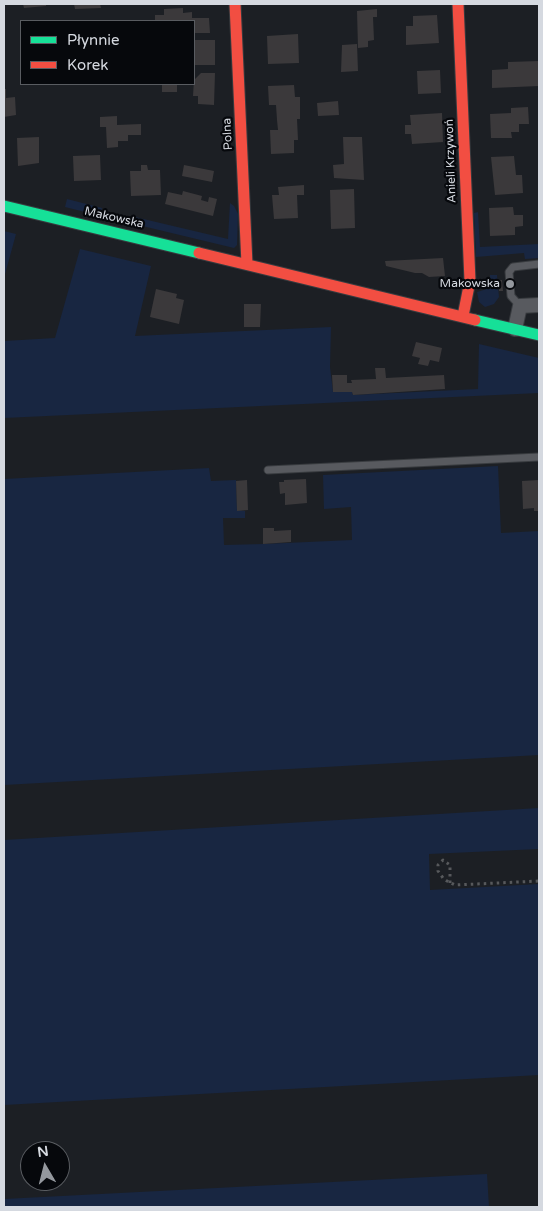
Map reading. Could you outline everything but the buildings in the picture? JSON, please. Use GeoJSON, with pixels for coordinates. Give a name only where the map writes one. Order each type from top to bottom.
{"type":"FeatureCollection","features":[{"type":"Feature","properties":{"kind":"street","name":"Polna"},"geometry":{"type":"LineString","coordinates":[[235,4],[247,264]]}},
{"type":"Feature","properties":{"kind":"street","name":"Anieli Krzywoń"},"geometry":{"type":"LineString","coordinates":[[458,4],[470,281],[463,316]]}},
{"type":"Feature","properties":{"kind":"street","name":"Makowska"},"geometry":{"type":"LineString","coordinates":[[4,206],[539,335]]}},
{"type":"Feature","properties":{"kind":"street"},"geometry":{"type":"LineString","coordinates":[[516,329],[520,306],[539,305]]}},
{"type":"Feature","properties":{"kind":"lane"},"geometry":{"type":"LineString","coordinates":[[520,306],[512,296],[509,272],[513,268],[539,264]]}},
{"type":"Feature","properties":{"kind":"lane"},"geometry":{"type":"LineString","coordinates":[[268,470],[539,457]]}},
{"type":"Feature","properties":{"kind":"path"},"geometry":{"type":"LineString","coordinates":[[450,882],[450,865],[446,860],[440,861],[438,871],[450,882],[463,885],[539,880]]}},
{"type":"Feature","properties":{"kind":"shaded area"},"geometry":{"type":"Polygon","coordinates":[[[67,199],[102,208],[101,216],[65,207],[67,199]]]}},
{"type":"Feature","properties":{"kind":"shaded area"},"geometry":{"type":"Polygon","coordinates":[[[230,203],[238,214],[237,245],[234,248],[134,224],[135,217],[228,239],[230,203]]]}},
{"type":"Feature","properties":{"kind":"shaded area"},"geometry":{"type":"Polygon","coordinates":[[[478,212],[480,247],[539,244],[539,258],[525,259],[524,253],[476,257],[474,213],[478,212]]]}},
{"type":"Feature","properties":{"kind":"shaded area"},"geometry":{"type":"Polygon","coordinates":[[[4,231],[16,234],[4,278],[4,231]]]}},
{"type":"Feature","properties":{"kind":"shaded area"},"geometry":{"type":"Polygon","coordinates":[[[80,249],[151,266],[135,336],[331,327],[330,367],[333,392],[352,392],[353,395],[478,389],[479,344],[539,358],[539,393],[4,418],[4,341],[55,338],[80,249]]]}},
{"type":"Feature","properties":{"kind":"shaded area"},"geometry":{"type":"Polygon","coordinates":[[[490,275],[497,275],[499,297],[494,304],[485,307],[479,302],[477,292],[490,288],[490,275]]]}},
{"type":"Feature","properties":{"kind":"shaded area"},"geometry":{"type":"Polygon","coordinates":[[[498,466],[501,533],[539,531],[539,755],[4,785],[4,479],[209,468],[211,481],[236,480],[237,510],[245,511],[245,518],[223,518],[224,545],[264,544],[352,540],[351,507],[324,509],[323,475],[498,466]]]}},
{"type":"Feature","properties":{"kind":"shaded area"},"geometry":{"type":"Polygon","coordinates":[[[539,808],[539,849],[429,854],[430,890],[539,884],[539,1075],[4,1105],[4,840],[539,808]]]}},
{"type":"Feature","properties":{"kind":"shaded area"},"geometry":{"type":"Polygon","coordinates":[[[487,1174],[489,1207],[4,1207],[4,1199],[487,1174]]]}},
{"type":"Feature","properties":{"kind":"traffic: fast"},"geometry":{"type":"LineString","coordinates":[[4,206],[199,253]]}},
{"type":"Feature","properties":{"kind":"traffic: fast"},"geometry":{"type":"LineString","coordinates":[[475,320],[539,335]]}},
{"type":"Feature","properties":{"kind":"traffic: jam"},"geometry":{"type":"LineString","coordinates":[[235,4],[247,264]]}},
{"type":"Feature","properties":{"kind":"traffic: jam"},"geometry":{"type":"LineString","coordinates":[[458,4],[470,281],[463,316]]}},
{"type":"Feature","properties":{"kind":"traffic: jam"},"geometry":{"type":"LineString","coordinates":[[199,253],[475,320]]}},
{"type":"Feature","properties":{"kind":"place","name":"Makowska"},"geometry":{"type":"Point","coordinates":[510,284]}}]}
